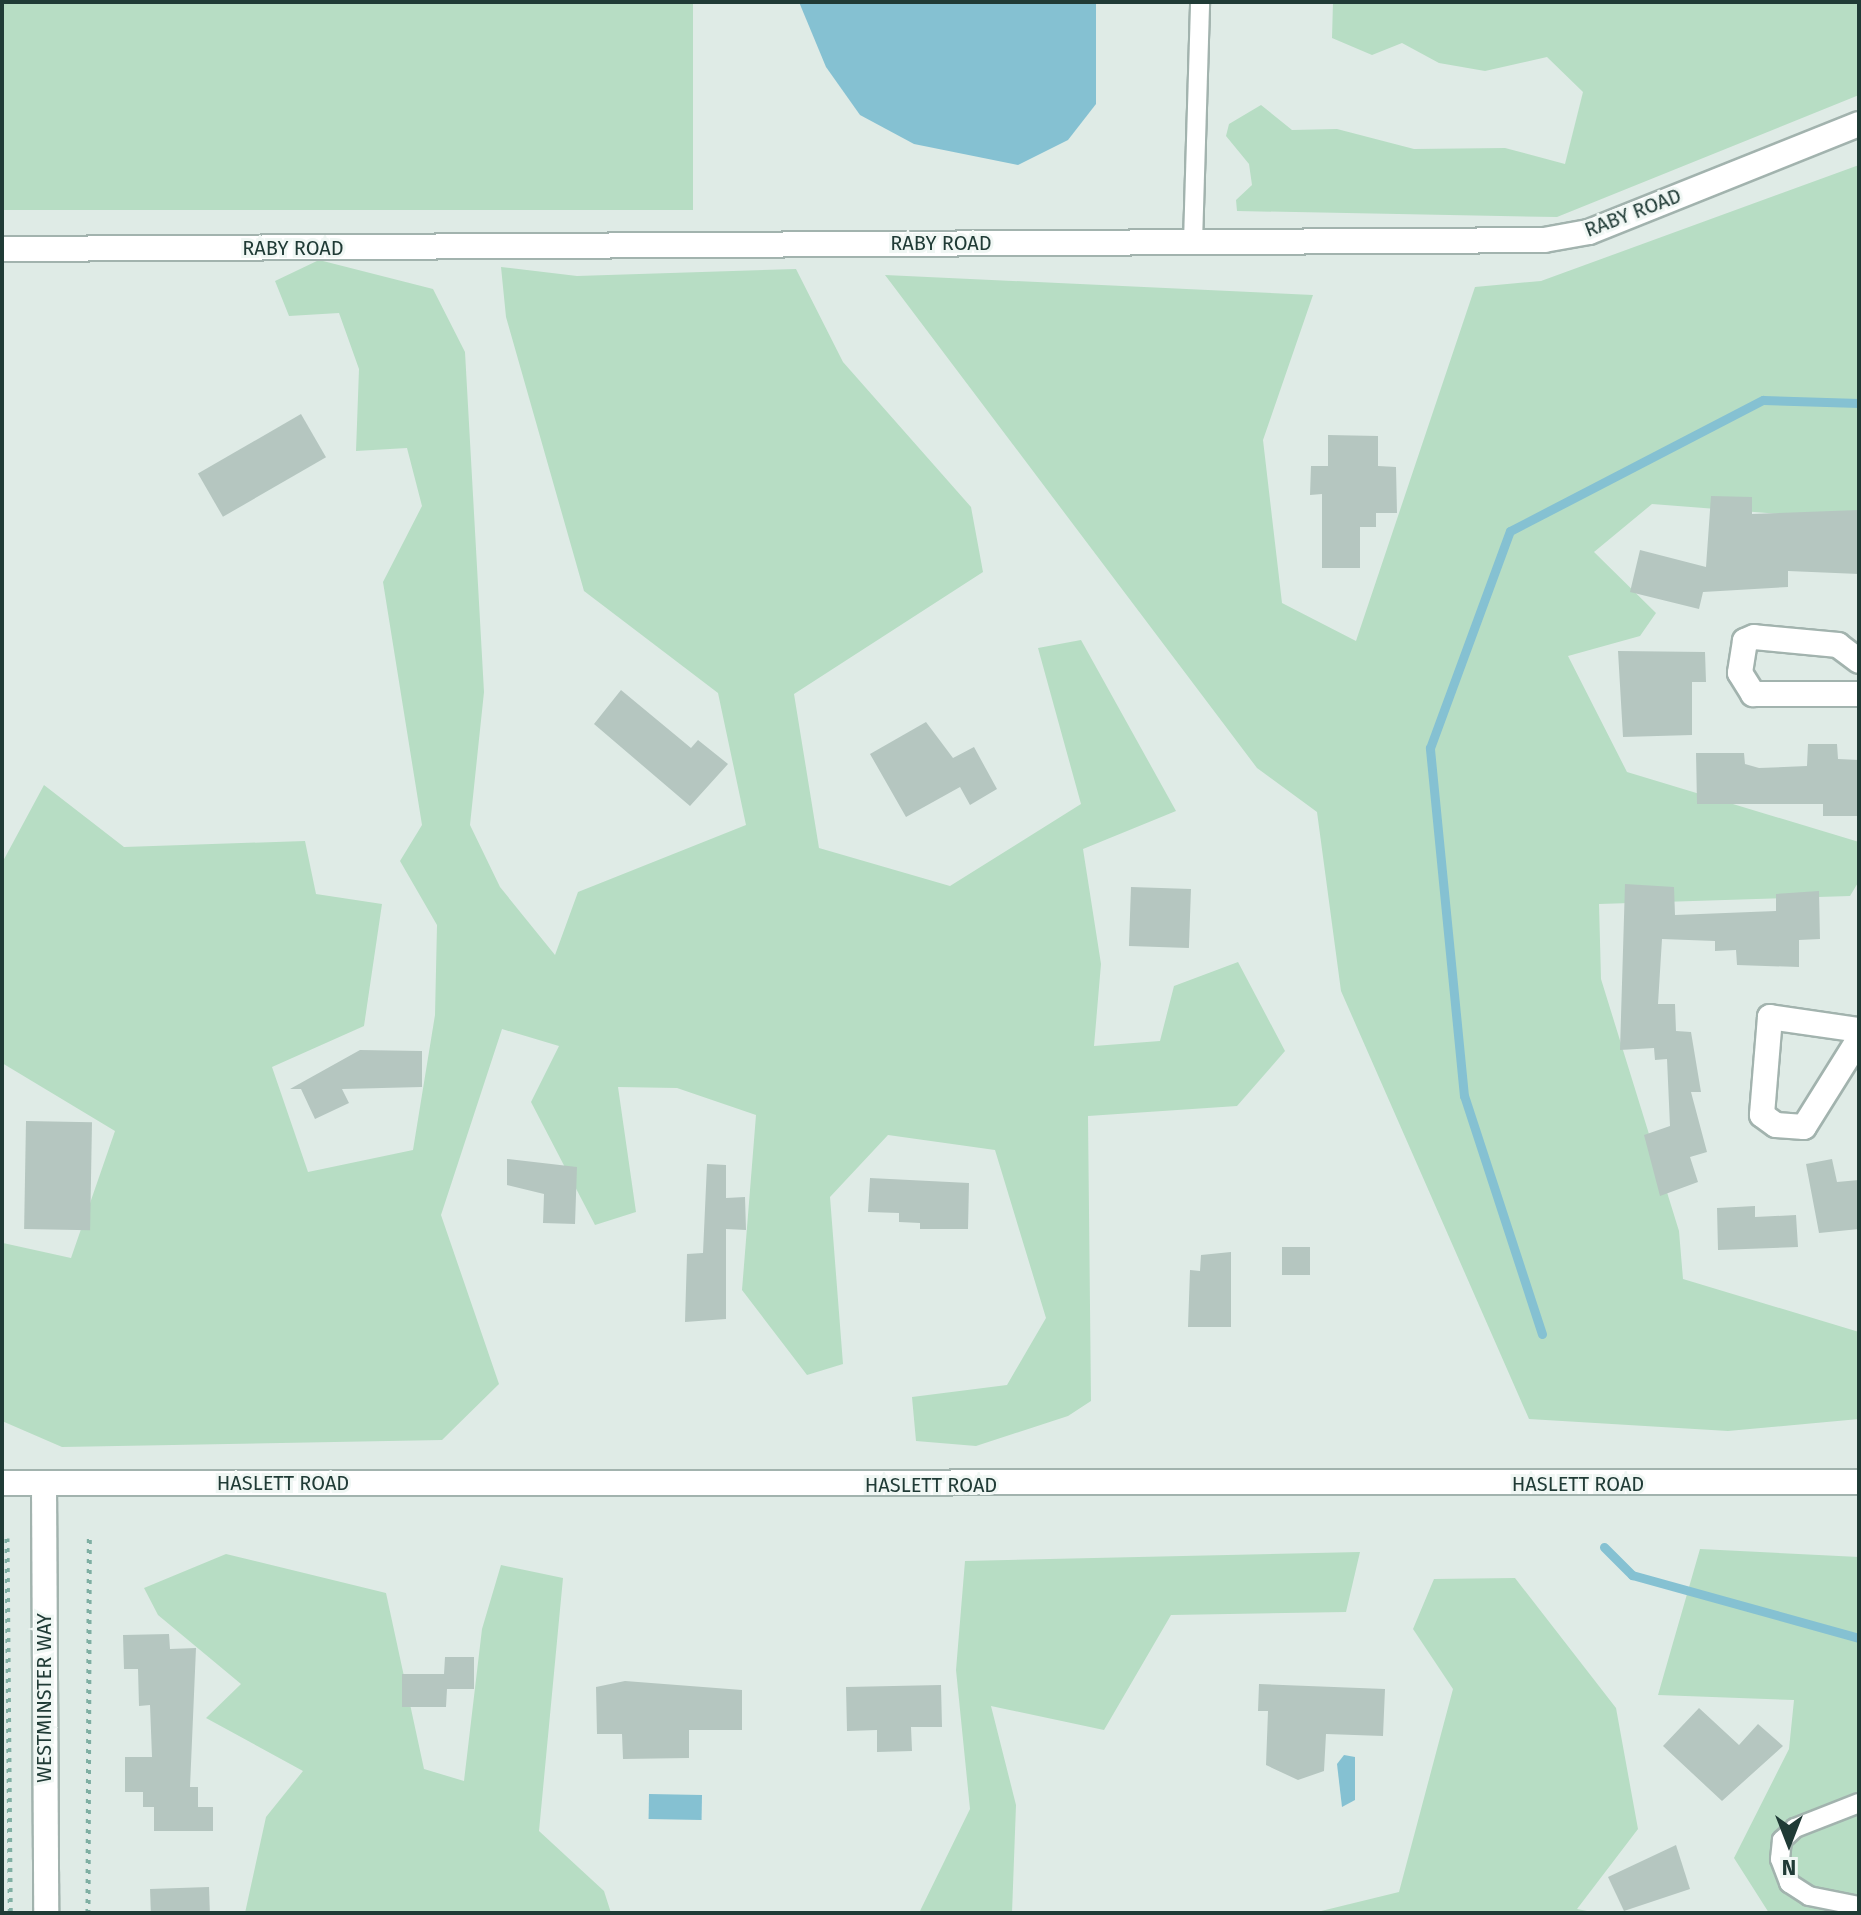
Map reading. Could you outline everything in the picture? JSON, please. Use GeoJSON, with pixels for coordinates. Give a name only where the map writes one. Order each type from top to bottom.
{"type":"FeatureCollection","features":[{"type":"Feature","properties":{"kind":"street","name":"RABY ROAD"},"geometry":{"type":"LineString","coordinates":[[2,249],[1544,240],[1589,232],[1859,124]]}},
{"type":"Feature","properties":{"kind":"street"},"geometry":{"type":"LineString","coordinates":[[1859,661],[1838,645],[1754,637],[1745,641],[1740,673],[1753,694],[1859,694]]}},
{"type":"Feature","properties":{"kind":"street"},"geometry":{"type":"LineString","coordinates":[[1859,1030],[1770,1017],[1762,1115],[1776,1125],[1804,1127],[1859,1039]]}},
{"type":"Feature","properties":{"kind":"street","name":"HASLETT ROAD"},"geometry":{"type":"LineString","coordinates":[[2,1483],[1859,1482]]}},
{"type":"Feature","properties":{"kind":"street","name":"WESTMINSTER WAY"},"geometry":{"type":"LineString","coordinates":[[44,1483],[46,1913]]}},
{"type":"Feature","properties":{"kind":"lane"},"geometry":{"type":"LineString","coordinates":[[1193,242],[1200,2]]}},
{"type":"Feature","properties":{"kind":"lane"},"geometry":{"type":"LineString","coordinates":[[1859,1803],[1795,1828],[1782,1840],[1780,1859],[1789,1883],[1809,1896],[1859,1906]]}},
{"type":"Feature","properties":{"kind":"path"},"geometry":{"type":"LineString","coordinates":[[7,1538],[10,1913]]}},
{"type":"Feature","properties":{"kind":"path"},"geometry":{"type":"LineString","coordinates":[[88,1913],[89,1538]]}},
{"type":"Feature","properties":{"kind":"green space"},"geometry":{"type":"Polygon","coordinates":[[[2,2],[693,2],[693,210],[2,210],[2,2]]]}},
{"type":"Feature","properties":{"kind":"green space"},"geometry":{"type":"Polygon","coordinates":[[[1333,2],[1859,2],[1859,95],[1557,217],[1237,211],[1236,200],[1252,185],[1249,164],[1226,136],[1229,124],[1261,105],[1292,130],[1337,129],[1414,149],[1505,148],[1565,164],[1583,92],[1547,57],[1485,71],[1439,63],[1402,43],[1372,55],[1332,38],[1333,2]]]}},
{"type":"Feature","properties":{"kind":"green space"},"geometry":{"type":"Polygon","coordinates":[[[1859,165],[1859,520],[1652,504],[1594,552],[1656,613],[1640,636],[1568,656],[1627,772],[1859,842],[1859,881],[1850,896],[1599,904],[1601,979],[1679,1231],[1683,1279],[1859,1332],[1859,1419],[1728,1431],[1529,1419],[1341,991],[1317,812],[1257,768],[885,275],[1313,295],[1263,440],[1282,603],[1356,641],[1475,287],[1541,281],[1859,165]]]}},
{"type":"Feature","properties":{"kind":"green space"},"geometry":{"type":"Polygon","coordinates":[[[319,260],[433,289],[465,352],[484,692],[470,825],[500,887],[555,955],[578,892],[746,825],[718,693],[584,591],[506,317],[501,267],[577,276],[796,269],[843,362],[971,507],[983,572],[794,694],[819,848],[950,886],[1081,804],[1038,648],[1081,640],[1176,811],[1083,849],[1101,964],[1094,1046],[1160,1041],[1174,986],[1238,962],[1285,1051],[1237,1106],[1088,1116],[1091,1401],[1068,1416],[976,1446],[916,1441],[912,1397],[1007,1385],[1046,1318],[995,1150],[888,1135],[830,1197],[843,1364],[807,1375],[742,1290],[756,1115],[677,1088],[618,1087],[636,1212],[595,1225],[531,1102],[559,1046],[502,1029],[441,1215],[499,1384],[442,1440],[62,1447],[2,1421],[2,1226],[3,1243],[71,1258],[115,1131],[2,1063],[2,863],[44,785],[124,847],[305,841],[316,894],[382,904],[364,1026],[272,1067],[308,1172],[413,1150],[435,1015],[437,925],[400,861],[422,825],[383,582],[422,506],[407,448],[356,451],[359,369],[339,313],[289,316],[275,281],[319,260]]]}},
{"type":"Feature","properties":{"kind":"green space"},"geometry":{"type":"Polygon","coordinates":[[[1700,1549],[1859,1557],[1859,1913],[1769,1913],[1734,1858],[1789,1749],[1794,1700],[1658,1695],[1700,1549]]]}},
{"type":"Feature","properties":{"kind":"green space"},"geometry":{"type":"Polygon","coordinates":[[[1360,1552],[1346,1612],[1171,1615],[1104,1730],[991,1706],[1016,1805],[1012,1913],[919,1913],[970,1809],[956,1670],[965,1561],[1360,1552]]]}},
{"type":"Feature","properties":{"kind":"green space"},"geometry":{"type":"Polygon","coordinates":[[[226,1554],[386,1593],[424,1769],[464,1781],[482,1629],[501,1565],[563,1578],[539,1831],[604,1891],[611,1913],[245,1913],[266,1817],[303,1771],[206,1718],[241,1684],[158,1615],[144,1588],[226,1554]]]}},
{"type":"Feature","properties":{"kind":"green space"},"geometry":{"type":"Polygon","coordinates":[[[1515,1578],[1616,1708],[1638,1829],[1577,1909],[1597,1913],[1313,1913],[1399,1892],[1453,1689],[1413,1629],[1434,1579],[1515,1578]]]}},
{"type":"Feature","properties":{"kind":"water"},"geometry":{"type":"Polygon","coordinates":[[[799,2],[1096,2],[1096,104],[1068,140],[1018,165],[914,144],[860,115],[826,67],[799,2]]]}},
{"type":"Feature","properties":{"kind":"water"},"geometry":{"type":"Polygon","coordinates":[[[1344,1755],[1355,1757],[1355,1800],[1342,1807],[1337,1764],[1344,1755]]]}},
{"type":"Feature","properties":{"kind":"water"},"geometry":{"type":"Polygon","coordinates":[[[649,1794],[702,1795],[702,1820],[649,1819],[649,1794]]]}},
{"type":"Feature","properties":{"kind":"building"},"geometry":{"type":"Polygon","coordinates":[[[301,414],[326,457],[223,517],[198,474],[301,414]]]}},
{"type":"Feature","properties":{"kind":"building"},"geometry":{"type":"Polygon","coordinates":[[[1328,435],[1378,436],[1378,466],[1396,467],[1397,513],[1376,513],[1376,527],[1360,527],[1360,568],[1322,568],[1322,494],[1310,495],[1311,466],[1328,466],[1328,435]]]}},
{"type":"Feature","properties":{"kind":"building"},"geometry":{"type":"Polygon","coordinates":[[[1711,496],[1752,497],[1752,514],[1859,510],[1859,574],[1788,571],[1788,587],[1703,592],[1699,609],[1630,592],[1640,550],[1706,567],[1711,496]]]}},
{"type":"Feature","properties":{"kind":"building"},"geometry":{"type":"Polygon","coordinates":[[[1618,651],[1705,652],[1706,682],[1692,682],[1692,735],[1623,737],[1618,651]]]}},
{"type":"Feature","properties":{"kind":"building"},"geometry":{"type":"Polygon","coordinates":[[[621,690],[691,748],[698,740],[728,764],[690,806],[594,724],[621,690]]]}},
{"type":"Feature","properties":{"kind":"building"},"geometry":{"type":"Polygon","coordinates":[[[926,722],[953,758],[974,747],[997,789],[970,805],[960,787],[906,817],[870,754],[926,722]]]}},
{"type":"Feature","properties":{"kind":"building"},"geometry":{"type":"Polygon","coordinates":[[[1808,744],[1837,744],[1838,759],[1859,760],[1859,816],[1823,816],[1823,804],[1697,804],[1696,753],[1744,753],[1745,764],[1759,768],[1807,766],[1808,744]]]}},
{"type":"Feature","properties":{"kind":"building"},"geometry":{"type":"Polygon","coordinates":[[[1625,884],[1674,887],[1675,915],[1776,911],[1776,894],[1819,891],[1820,939],[1799,940],[1799,967],[1737,965],[1736,950],[1715,951],[1715,941],[1662,939],[1658,1004],[1675,1004],[1676,1031],[1691,1032],[1701,1092],[1691,1092],[1707,1152],[1690,1157],[1698,1182],[1660,1196],[1644,1135],[1670,1126],[1667,1059],[1655,1060],[1654,1048],[1620,1050],[1625,884]]]}},
{"type":"Feature","properties":{"kind":"building"},"geometry":{"type":"Polygon","coordinates":[[[1131,887],[1191,889],[1189,948],[1129,946],[1131,887]]]}},
{"type":"Feature","properties":{"kind":"building"},"geometry":{"type":"Polygon","coordinates":[[[360,1050],[422,1051],[422,1087],[342,1089],[349,1103],[315,1119],[301,1089],[290,1089],[360,1050]]]}},
{"type":"Feature","properties":{"kind":"building"},"geometry":{"type":"Polygon","coordinates":[[[26,1121],[92,1122],[90,1230],[24,1229],[26,1121]]]}},
{"type":"Feature","properties":{"kind":"building"},"geometry":{"type":"Polygon","coordinates":[[[507,1159],[577,1167],[575,1224],[543,1223],[544,1194],[507,1185],[507,1159]]]}},
{"type":"Feature","properties":{"kind":"building"},"geometry":{"type":"Polygon","coordinates":[[[1832,1159],[1837,1182],[1859,1180],[1859,1229],[1819,1233],[1806,1164],[1832,1159]]]}},
{"type":"Feature","properties":{"kind":"building"},"geometry":{"type":"Polygon","coordinates":[[[707,1164],[726,1165],[726,1198],[745,1197],[746,1230],[726,1229],[726,1319],[685,1322],[687,1254],[703,1253],[707,1164]]]}},
{"type":"Feature","properties":{"kind":"building"},"geometry":{"type":"Polygon","coordinates":[[[870,1178],[969,1183],[968,1229],[920,1229],[920,1223],[899,1222],[899,1213],[868,1212],[870,1178]]]}},
{"type":"Feature","properties":{"kind":"building"},"geometry":{"type":"Polygon","coordinates":[[[1755,1206],[1755,1217],[1796,1215],[1798,1247],[1718,1250],[1717,1208],[1755,1206]]]}},
{"type":"Feature","properties":{"kind":"building"},"geometry":{"type":"Polygon","coordinates":[[[1282,1247],[1310,1247],[1310,1275],[1282,1275],[1282,1247]]]}},
{"type":"Feature","properties":{"kind":"building"},"geometry":{"type":"Polygon","coordinates":[[[1231,1252],[1231,1327],[1188,1327],[1190,1270],[1200,1271],[1201,1255],[1231,1252]]]}},
{"type":"Feature","properties":{"kind":"building"},"geometry":{"type":"Polygon","coordinates":[[[169,1634],[170,1649],[196,1648],[190,1787],[198,1787],[198,1807],[213,1807],[213,1831],[154,1831],[154,1807],[143,1807],[143,1792],[125,1792],[125,1757],[152,1757],[150,1705],[139,1706],[138,1669],[124,1669],[123,1635],[169,1634]]]}},
{"type":"Feature","properties":{"kind":"building"},"geometry":{"type":"Polygon","coordinates":[[[445,1657],[474,1657],[474,1689],[447,1689],[446,1707],[402,1707],[402,1674],[444,1674],[445,1657]]]}},
{"type":"Feature","properties":{"kind":"building"},"geometry":{"type":"Polygon","coordinates":[[[625,1681],[742,1690],[742,1730],[689,1730],[689,1758],[623,1759],[622,1734],[597,1734],[596,1687],[625,1681]]]}},
{"type":"Feature","properties":{"kind":"building"},"geometry":{"type":"Polygon","coordinates":[[[1259,1684],[1385,1689],[1383,1736],[1326,1734],[1324,1771],[1298,1780],[1266,1765],[1268,1711],[1258,1711],[1259,1684]]]}},
{"type":"Feature","properties":{"kind":"building"},"geometry":{"type":"Polygon","coordinates":[[[941,1685],[942,1727],[911,1727],[912,1751],[877,1752],[877,1730],[847,1731],[846,1687],[941,1685]]]}},
{"type":"Feature","properties":{"kind":"building"},"geometry":{"type":"Polygon","coordinates":[[[1699,1708],[1739,1745],[1758,1724],[1783,1746],[1722,1801],[1663,1746],[1699,1708]]]}},
{"type":"Feature","properties":{"kind":"building"},"geometry":{"type":"Polygon","coordinates":[[[1676,1845],[1690,1889],[1624,1911],[1608,1877],[1676,1845]]]}},
{"type":"Feature","properties":{"kind":"building"},"geometry":{"type":"Polygon","coordinates":[[[209,1887],[210,1913],[151,1913],[150,1889],[209,1887]]]}},
{"type":"Feature","properties":{"kind":"waterway"},"geometry":{"type":"LineString","coordinates":[[1542,1334],[1464,1096],[1430,748],[1510,531],[1763,400],[1859,403]]}},
{"type":"Feature","properties":{"kind":"waterway"},"geometry":{"type":"LineString","coordinates":[[1604,1547],[1632,1575],[1859,1638]]}}]}
